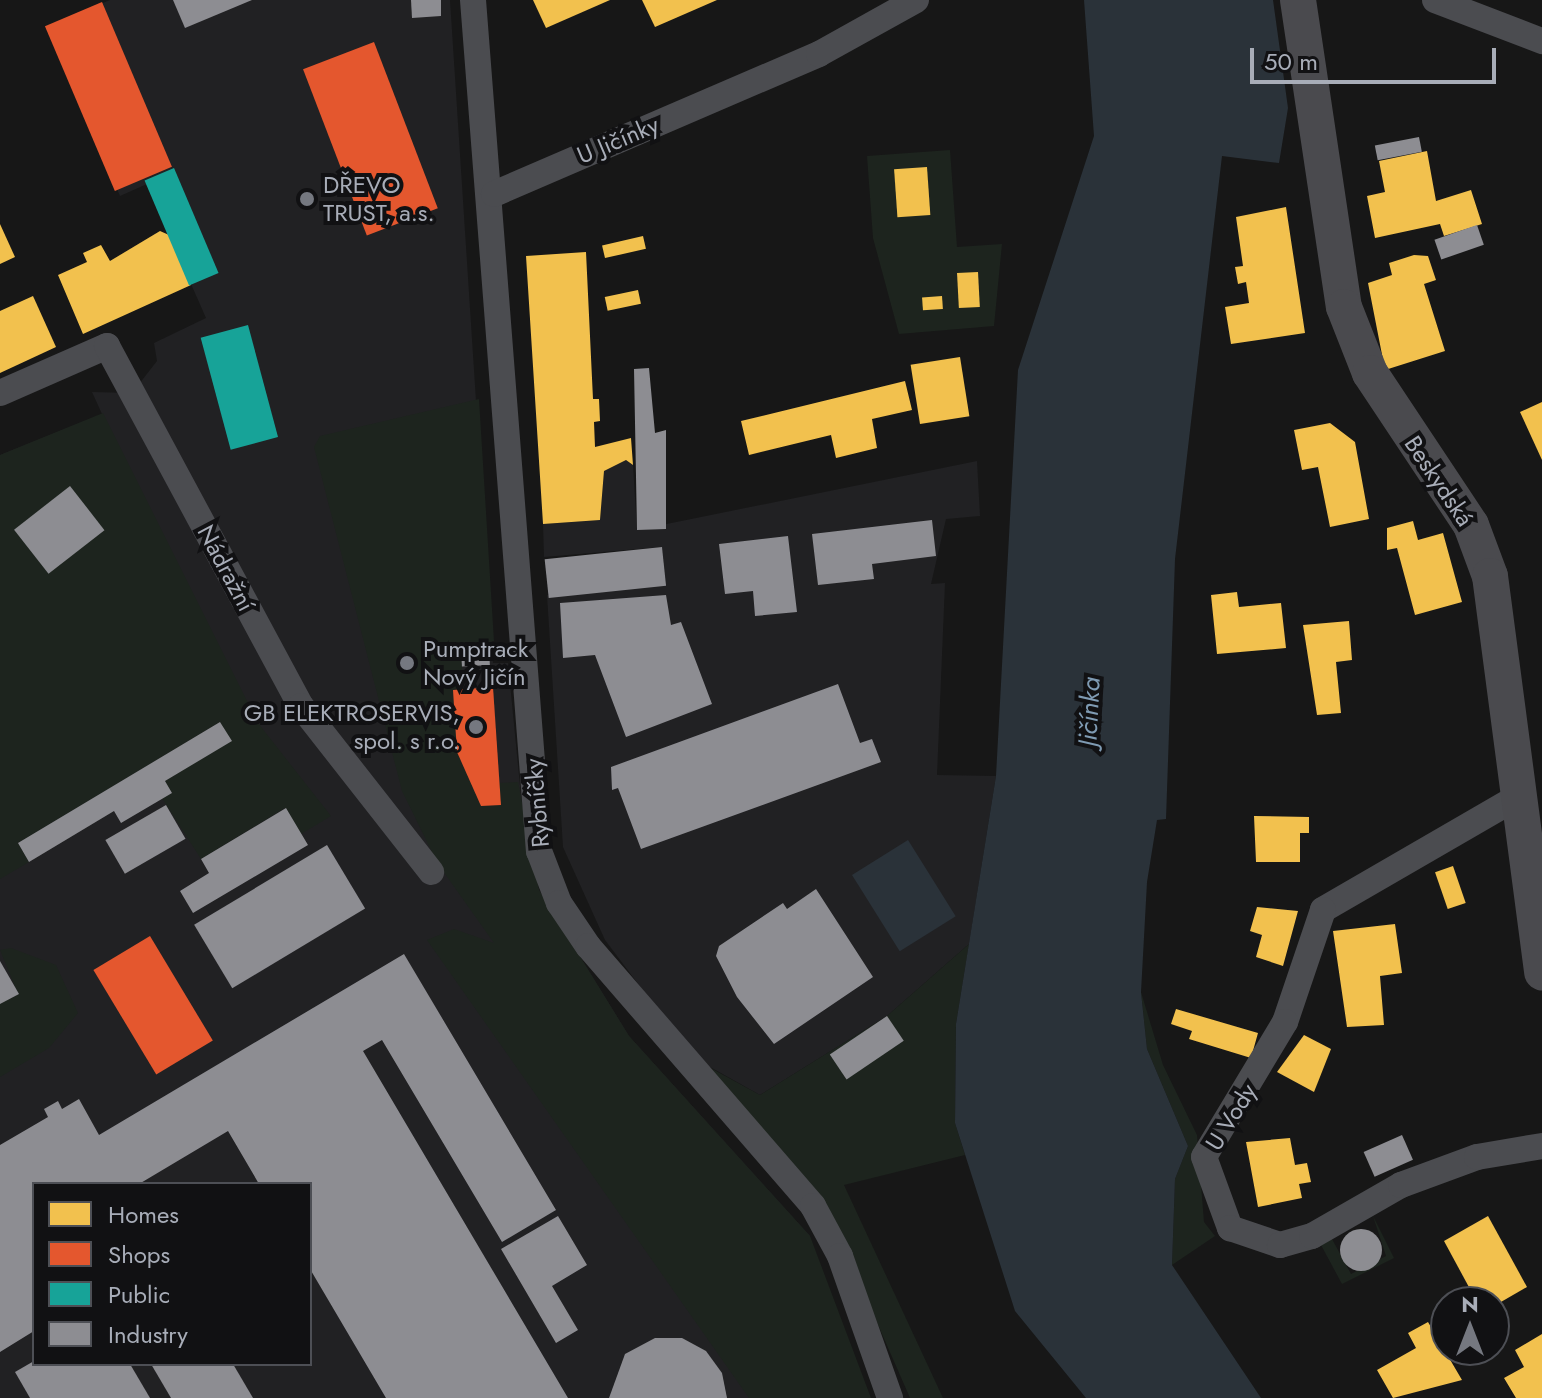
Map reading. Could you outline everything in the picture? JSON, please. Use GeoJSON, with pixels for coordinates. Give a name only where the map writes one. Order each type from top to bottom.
{"type":"FeatureCollection","features":[{"type":"Feature","properties":{"kind":"street"},"geometry":{"type":"LineString","coordinates":[[473,0],[494,194]]}},
{"type":"Feature","properties":{"kind":"street","name":"U Jičínky"},"geometry":{"type":"LineString","coordinates":[[494,194],[819,54],[916,0]]}},
{"type":"Feature","properties":{"kind":"street","name":"Beskydská"},"geometry":{"type":"LineString","coordinates":[[1298,0],[1344,307],[1370,373],[1471,525],[1490,576],[1542,973]]}},
{"type":"Feature","properties":{"kind":"street"},"geometry":{"type":"LineString","coordinates":[[1435,0],[1542,41]]}},
{"type":"Feature","properties":{"kind":"street","name":"Rybníčky"},"geometry":{"type":"LineString","coordinates":[[494,194],[539,851],[559,903],[588,946],[813,1206],[840,1256],[890,1398]]}},
{"type":"Feature","properties":{"kind":"street","name":"Nádražní"},"geometry":{"type":"LineString","coordinates":[[0,393],[107,346],[301,706],[431,872]]}},
{"type":"Feature","properties":{"kind":"street","name":"U Vody"},"geometry":{"type":"LineString","coordinates":[[1521,795],[1323,910],[1285,1022],[1204,1157],[1230,1228],[1280,1245],[1312,1236],[1401,1185],[1477,1157],[1542,1146]]}},
{"type":"Feature","properties":{"kind":"shaded area"},"geometry":{"type":"Polygon","coordinates":[[[110,0],[450,0],[493,663],[508,663],[526,847],[539,890],[629,1036],[810,1236],[836,1398],[0,1398],[0,455],[102,414],[92,392],[132,393],[157,361],[154,343],[206,318],[147,184],[120,196],[46,27],[110,0]]]}},
{"type":"Feature","properties":{"kind":"shaded area"},"geometry":{"type":"Polygon","coordinates":[[[950,150],[957,247],[1002,244],[994,326],[899,334],[873,238],[867,156],[950,150]]]}},
{"type":"Feature","properties":{"kind":"shaded area"},"geometry":{"type":"Polygon","coordinates":[[[479,399],[494,641],[452,651],[461,651],[463,689],[453,690],[457,752],[481,806],[500,805],[499,783],[518,782],[539,890],[629,1036],[810,1236],[871,1398],[749,1398],[427,940],[454,929],[494,943],[438,864],[402,791],[314,447],[320,436],[479,399]]]}},
{"type":"Feature","properties":{"kind":"shaded area"},"geometry":{"type":"Polygon","coordinates":[[[103,413],[258,723],[331,816],[301,834],[285,808],[201,859],[162,798],[172,793],[165,781],[231,741],[220,722],[18,843],[29,862],[0,879],[0,455],[103,413]]]}},
{"type":"Feature","properties":{"kind":"shaded area"},"geometry":{"type":"Polygon","coordinates":[[[626,460],[633,465],[637,530],[977,461],[980,516],[946,519],[931,584],[945,583],[937,775],[996,776],[969,944],[887,1016],[760,1095],[694,1058],[605,940],[563,847],[547,595],[666,585],[662,547],[544,557],[543,524],[600,520],[604,471],[626,460]]]}},
{"type":"Feature","properties":{"kind":"shaded area"},"geometry":{"type":"Polygon","coordinates":[[[969,944],[956,1024],[955,1123],[965,1155],[844,1185],[943,1398],[910,1398],[824,1201],[694,1059],[760,1095],[887,1016],[969,944]]]}},
{"type":"Feature","properties":{"kind":"shaded area"},"geometry":{"type":"Polygon","coordinates":[[[11,948],[56,965],[78,1013],[49,1048],[0,1077],[0,1004],[18,994],[0,950],[11,948]]]}},
{"type":"Feature","properties":{"kind":"shaded area"},"geometry":{"type":"Polygon","coordinates":[[[1141,992],[1163,1065],[1197,1135],[1204,1222],[1215,1236],[1172,1265],[1175,1179],[1188,1146],[1147,1049],[1141,992]]]}},
{"type":"Feature","properties":{"kind":"shaded area"},"geometry":{"type":"Polygon","coordinates":[[[1373,1216],[1394,1258],[1342,1284],[1321,1245],[1332,1239],[1351,1274],[1386,1256],[1373,1216]]]}},
{"type":"Feature","properties":{"kind":"water","name":"Jičínka"},"geometry":{"type":"Polygon","coordinates":[[[1084,0],[1273,0],[1288,108],[1279,163],[1222,156],[1175,559],[1166,819],[1157,820],[1147,882],[1141,992],[1147,1049],[1188,1146],[1175,1179],[1172,1265],[1261,1398],[1086,1398],[1015,1311],[955,1123],[956,1024],[996,776],[1018,370],[1094,136],[1084,0]]]}},
{"type":"Feature","properties":{"kind":"water"},"geometry":{"type":"Polygon","coordinates":[[[908,840],[956,916],[900,951],[852,875],[908,840]]]}},
{"type":"Feature","properties":{"kind":"building: Homes"},"geometry":{"type":"Polygon","coordinates":[[[533,0],[610,0],[546,28],[533,0]]]}},
{"type":"Feature","properties":{"kind":"building: Homes"},"geometry":{"type":"Polygon","coordinates":[[[642,0],[717,0],[655,27],[642,0]]]}},
{"type":"Feature","properties":{"kind":"building: Homes"},"geometry":{"type":"Polygon","coordinates":[[[1427,151],[1436,201],[1471,190],[1482,224],[1444,236],[1440,224],[1375,238],[1367,196],[1385,192],[1379,161],[1427,151]]]}},
{"type":"Feature","properties":{"kind":"building: Homes"},"geometry":{"type":"Polygon","coordinates":[[[927,167],[930,215],[897,217],[894,169],[927,167]]]}},
{"type":"Feature","properties":{"kind":"building: Homes"},"geometry":{"type":"Polygon","coordinates":[[[1286,207],[1305,333],[1231,344],[1225,307],[1249,303],[1246,282],[1238,284],[1235,267],[1243,266],[1236,217],[1286,207]]]}},
{"type":"Feature","properties":{"kind":"building: Homes"},"geometry":{"type":"Polygon","coordinates":[[[0,224],[15,257],[0,264],[0,224]]]}},
{"type":"Feature","properties":{"kind":"building: Homes"},"geometry":{"type":"Polygon","coordinates":[[[160,231],[169,235],[191,285],[83,334],[58,275],[87,262],[83,253],[101,245],[110,261],[160,231]]]}},
{"type":"Feature","properties":{"kind":"building: Homes"},"geometry":{"type":"Polygon","coordinates":[[[643,236],[646,249],[605,258],[602,245],[643,236]]]}},
{"type":"Feature","properties":{"kind":"building: Homes"},"geometry":{"type":"Polygon","coordinates":[[[586,252],[593,399],[599,399],[600,421],[594,422],[595,447],[631,438],[633,465],[626,460],[604,471],[600,520],[543,524],[526,256],[586,252]]]}},
{"type":"Feature","properties":{"kind":"building: Homes"},"geometry":{"type":"Polygon","coordinates":[[[1414,255],[1428,256],[1436,280],[1424,284],[1445,351],[1385,370],[1368,283],[1392,275],[1389,263],[1414,255]]]}},
{"type":"Feature","properties":{"kind":"building: Homes"},"geometry":{"type":"Polygon","coordinates":[[[978,272],[980,307],[959,308],[957,273],[978,272]]]}},
{"type":"Feature","properties":{"kind":"building: Homes"},"geometry":{"type":"Polygon","coordinates":[[[638,290],[641,304],[608,311],[605,297],[638,290]]]}},
{"type":"Feature","properties":{"kind":"building: Homes"},"geometry":{"type":"Polygon","coordinates":[[[33,296],[56,347],[0,373],[0,311],[33,296]]]}},
{"type":"Feature","properties":{"kind":"building: Homes"},"geometry":{"type":"Polygon","coordinates":[[[942,296],[943,309],[923,310],[922,297],[942,296]]]}},
{"type":"Feature","properties":{"kind":"building: Homes"},"geometry":{"type":"Polygon","coordinates":[[[960,357],[969,416],[920,424],[911,365],[960,357]]]}},
{"type":"Feature","properties":{"kind":"building: Homes"},"geometry":{"type":"Polygon","coordinates":[[[905,381],[912,410],[872,419],[877,448],[836,458],[831,435],[749,455],[741,421],[905,381]]]}},
{"type":"Feature","properties":{"kind":"building: Homes"},"geometry":{"type":"Polygon","coordinates":[[[1542,402],[1542,460],[1520,412],[1542,402]]]}},
{"type":"Feature","properties":{"kind":"building: Homes"},"geometry":{"type":"Polygon","coordinates":[[[1330,423],[1355,442],[1369,519],[1330,527],[1318,467],[1302,470],[1294,430],[1330,423]]]}},
{"type":"Feature","properties":{"kind":"building: Homes"},"geometry":{"type":"Polygon","coordinates":[[[1413,521],[1418,540],[1443,533],[1462,602],[1415,615],[1397,548],[1387,550],[1387,528],[1413,521]]]}},
{"type":"Feature","properties":{"kind":"building: Homes"},"geometry":{"type":"Polygon","coordinates":[[[1237,592],[1239,607],[1281,603],[1286,648],[1217,654],[1211,595],[1237,592]]]}},
{"type":"Feature","properties":{"kind":"building: Homes"},"geometry":{"type":"Polygon","coordinates":[[[1349,621],[1352,660],[1336,662],[1341,713],[1317,715],[1303,625],[1349,621]]]}},
{"type":"Feature","properties":{"kind":"building: Homes"},"geometry":{"type":"Polygon","coordinates":[[[1254,816],[1309,817],[1309,833],[1300,833],[1300,862],[1256,862],[1254,816]]]}},
{"type":"Feature","properties":{"kind":"building: Homes"},"geometry":{"type":"Polygon","coordinates":[[[1453,866],[1466,903],[1448,909],[1435,872],[1453,866]]]}},
{"type":"Feature","properties":{"kind":"building: Homes"},"geometry":{"type":"Polygon","coordinates":[[[1257,907],[1298,911],[1283,966],[1256,957],[1262,935],[1250,931],[1257,907]]]}},
{"type":"Feature","properties":{"kind":"building: Homes"},"geometry":{"type":"Polygon","coordinates":[[[1395,924],[1402,973],[1380,976],[1384,1025],[1347,1027],[1333,931],[1395,924]]]}},
{"type":"Feature","properties":{"kind":"building: Homes"},"geometry":{"type":"Polygon","coordinates":[[[1176,1009],[1258,1033],[1251,1058],[1189,1039],[1192,1031],[1171,1024],[1176,1009]]]}},
{"type":"Feature","properties":{"kind":"building: Homes"},"geometry":{"type":"Polygon","coordinates":[[[1304,1035],[1331,1049],[1314,1092],[1277,1072],[1304,1035]]]}},
{"type":"Feature","properties":{"kind":"building: Homes"},"geometry":{"type":"Polygon","coordinates":[[[1290,1138],[1295,1165],[1307,1163],[1311,1182],[1299,1184],[1302,1198],[1258,1207],[1246,1142],[1290,1138]]]}},
{"type":"Feature","properties":{"kind":"building: Homes"},"geometry":{"type":"Polygon","coordinates":[[[1488,1216],[1527,1287],[1510,1297],[1510,1286],[1468,1286],[1444,1241],[1488,1216]]]}},
{"type":"Feature","properties":{"kind":"building: Homes"},"geometry":{"type":"Polygon","coordinates":[[[1428,1322],[1430,1366],[1454,1366],[1462,1380],[1393,1398],[1377,1370],[1416,1348],[1408,1333],[1428,1322]]]}},
{"type":"Feature","properties":{"kind":"building: Homes"},"geometry":{"type":"Polygon","coordinates":[[[1542,1334],[1542,1398],[1516,1398],[1504,1378],[1524,1367],[1515,1350],[1542,1334]]]}},
{"type":"Feature","properties":{"kind":"building: Shops"},"geometry":{"type":"Polygon","coordinates":[[[102,2],[172,167],[115,191],[45,26],[102,2]]]}},
{"type":"Feature","properties":{"kind":"building: Shops"},"geometry":{"type":"Polygon","coordinates":[[[374,42],[438,208],[367,235],[303,69],[374,42]]]}},
{"type":"Feature","properties":{"kind":"building: Shops","name":"GB ELEKTROSERVIS, spol. s r.o."},"geometry":{"type":"Polygon","coordinates":[[[493,687],[501,805],[481,806],[457,752],[453,690],[493,687]]]}},
{"type":"Feature","properties":{"kind":"building: Shops"},"geometry":{"type":"Polygon","coordinates":[[[150,936],[213,1041],[156,1075],[93,970],[150,936]]]}},
{"type":"Feature","properties":{"kind":"building: Public"},"geometry":{"type":"Polygon","coordinates":[[[174,168],[219,273],[189,285],[145,181],[174,168]]]}},
{"type":"Feature","properties":{"kind":"building: Public"},"geometry":{"type":"Polygon","coordinates":[[[248,325],[278,437],[231,450],[201,338],[248,325]]]}},
{"type":"Feature","properties":{"kind":"building: Industry"},"geometry":{"type":"Polygon","coordinates":[[[173,0],[252,0],[185,28],[173,0]]]}},
{"type":"Feature","properties":{"kind":"building: Industry"},"geometry":{"type":"Polygon","coordinates":[[[411,0],[441,0],[441,16],[412,18],[411,0]]]}},
{"type":"Feature","properties":{"kind":"building: Industry"},"geometry":{"type":"Polygon","coordinates":[[[1419,137],[1422,152],[1378,160],[1375,146],[1419,137]]]}},
{"type":"Feature","properties":{"kind":"building: Industry"},"geometry":{"type":"Polygon","coordinates":[[[1477,225],[1484,245],[1441,260],[1434,240],[1477,225]]]}},
{"type":"Feature","properties":{"kind":"building: Industry"},"geometry":{"type":"Polygon","coordinates":[[[649,368],[655,433],[666,430],[666,529],[637,530],[634,369],[649,368]]]}},
{"type":"Feature","properties":{"kind":"building: Industry"},"geometry":{"type":"Polygon","coordinates":[[[70,486],[104,530],[49,574],[14,530],[70,486]]]}},
{"type":"Feature","properties":{"kind":"building: Industry"},"geometry":{"type":"Polygon","coordinates":[[[932,520],[936,556],[872,564],[874,579],[818,585],[812,534],[932,520]]]}},
{"type":"Feature","properties":{"kind":"building: Industry"},"geometry":{"type":"Polygon","coordinates":[[[788,536],[797,612],[755,616],[753,591],[725,594],[719,544],[788,536]]]}},
{"type":"Feature","properties":{"kind":"building: Industry"},"geometry":{"type":"Polygon","coordinates":[[[662,547],[666,586],[549,598],[545,559],[662,547]]]}},
{"type":"Feature","properties":{"kind":"building: Industry"},"geometry":{"type":"Polygon","coordinates":[[[666,595],[671,625],[681,622],[712,704],[626,737],[595,655],[563,658],[560,603],[666,595]]]}},
{"type":"Feature","properties":{"kind":"building: Industry"},"geometry":{"type":"Polygon","coordinates":[[[489,648],[490,665],[462,666],[461,649],[489,648]]]}},
{"type":"Feature","properties":{"kind":"building: Industry"},"geometry":{"type":"Polygon","coordinates":[[[838,684],[860,743],[872,739],[881,762],[641,849],[618,788],[612,790],[611,767],[838,684]]]}},
{"type":"Feature","properties":{"kind":"building: Industry"},"geometry":{"type":"Polygon","coordinates":[[[220,722],[232,741],[165,781],[172,793],[121,823],[114,811],[29,862],[18,843],[220,722]]]}},
{"type":"Feature","properties":{"kind":"building: Industry"},"geometry":{"type":"Polygon","coordinates":[[[166,805],[186,839],[125,874],[105,840],[166,805]]]}},
{"type":"Feature","properties":{"kind":"building: Industry"},"geometry":{"type":"Polygon","coordinates":[[[286,808],[308,845],[193,913],[180,891],[209,873],[201,859],[286,808]]]}},
{"type":"Feature","properties":{"kind":"building: Industry"},"geometry":{"type":"Polygon","coordinates":[[[327,845],[365,908],[232,988],[194,925],[327,845]]]}},
{"type":"Feature","properties":{"kind":"building: Industry"},"geometry":{"type":"Polygon","coordinates":[[[816,889],[873,977],[774,1044],[737,997],[716,956],[719,946],[783,903],[787,909],[816,889]]]}},
{"type":"Feature","properties":{"kind":"building: Industry"},"geometry":{"type":"Polygon","coordinates":[[[404,954],[556,1210],[502,1242],[382,1040],[363,1051],[568,1398],[386,1398],[312,1272],[312,1182],[258,1182],[228,1131],[142,1182],[32,1182],[32,1332],[0,1352],[0,1145],[48,1117],[44,1109],[58,1101],[62,1109],[79,1099],[99,1135],[404,954]]]}},
{"type":"Feature","properties":{"kind":"building: Industry"},"geometry":{"type":"Polygon","coordinates":[[[0,961],[19,994],[0,1004],[0,961]]]}},
{"type":"Feature","properties":{"kind":"building: Industry"},"geometry":{"type":"Polygon","coordinates":[[[887,1016],[904,1041],[847,1079],[830,1055],[887,1016]]]}},
{"type":"Feature","properties":{"kind":"building: Industry"},"geometry":{"type":"Polygon","coordinates":[[[1402,1135],[1413,1160],[1375,1177],[1364,1152],[1402,1135]]]}},
{"type":"Feature","properties":{"kind":"building: Industry"},"geometry":{"type":"Polygon","coordinates":[[[558,1216],[587,1265],[552,1286],[578,1330],[556,1343],[501,1249],[558,1216]]]}},
{"type":"Feature","properties":{"kind":"building: Industry"},"geometry":{"type":"Polygon","coordinates":[[[1361,1229],[1376,1235],[1382,1250],[1376,1265],[1361,1271],[1346,1265],[1340,1250],[1346,1235],[1361,1229]]]}},
{"type":"Feature","properties":{"kind":"building: Industry"},"geometry":{"type":"Polygon","coordinates":[[[655,1338],[682,1338],[706,1351],[722,1373],[727,1398],[609,1398],[625,1354],[655,1338]]]}},
{"type":"Feature","properties":{"kind":"building: Industry"},"geometry":{"type":"Polygon","coordinates":[[[32,1362],[32,1366],[131,1366],[150,1398],[30,1398],[15,1372],[32,1362]]]}},
{"type":"Feature","properties":{"kind":"building: Industry"},"geometry":{"type":"Polygon","coordinates":[[[152,1366],[234,1366],[253,1398],[171,1398],[152,1366]]]}},
{"type":"Feature","properties":{"kind":"place","name":"DŘEVO TRUST, a.s."},"geometry":{"type":"Point","coordinates":[307,199]}},
{"type":"Feature","properties":{"kind":"place","name":"Pumptrack Nový Jičín"},"geometry":{"type":"Point","coordinates":[407,663]}},
{"type":"Feature","properties":{"kind":"place","name":"GB ELEKTROSERVIS, spol. s r.o."},"geometry":{"type":"Point","coordinates":[476,727]}}]}
